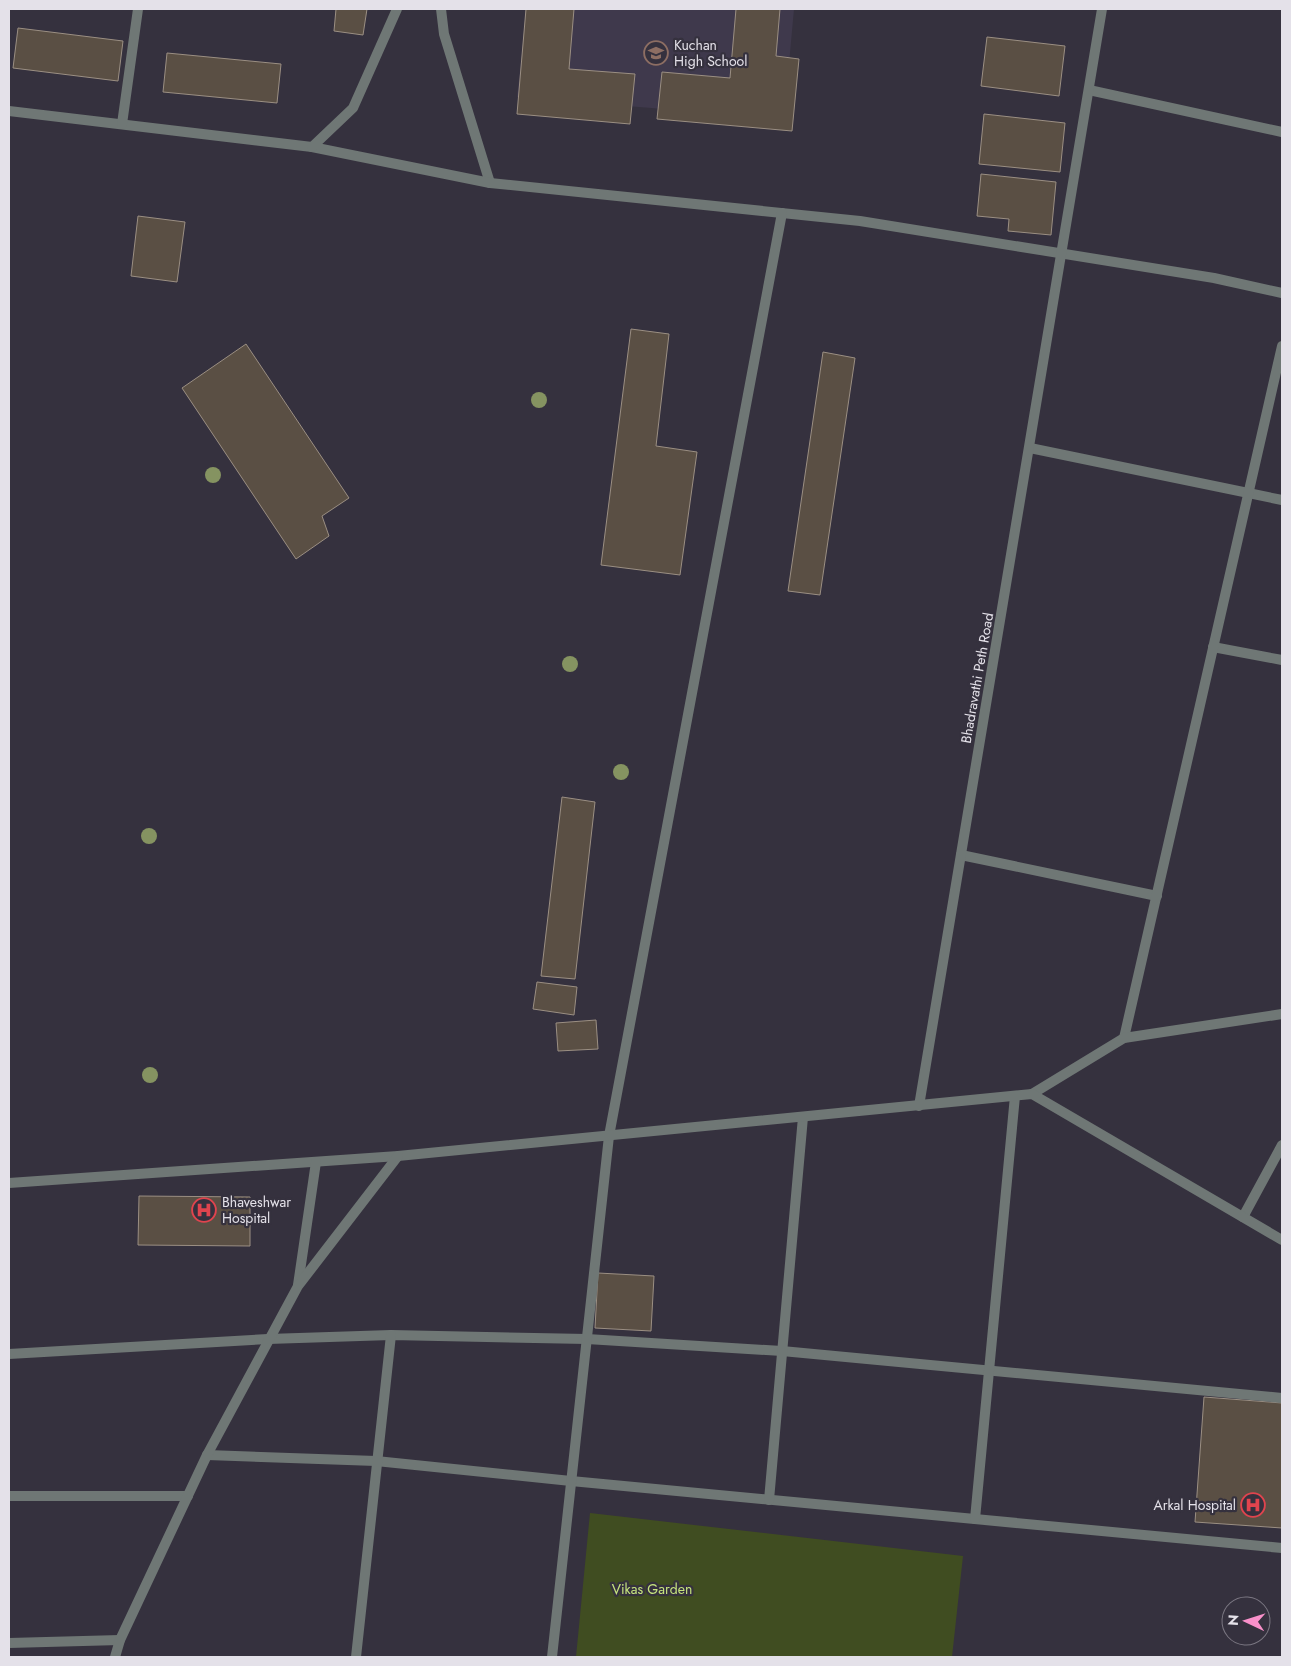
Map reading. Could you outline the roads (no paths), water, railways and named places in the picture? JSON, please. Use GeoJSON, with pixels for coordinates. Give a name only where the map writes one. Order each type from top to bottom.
{"type":"FeatureCollection","features":[{"type":"Feature","properties":{"kind":"street"},"geometry":{"type":"LineString","coordinates":[[122,124],[138,9]]}},
{"type":"Feature","properties":{"kind":"street"},"geometry":{"type":"LineString","coordinates":[[312,147],[353,108],[397,9]]}},
{"type":"Feature","properties":{"kind":"street"},"geometry":{"type":"LineString","coordinates":[[441,9],[444,34],[490,183]]}},
{"type":"Feature","properties":{"kind":"street","name":"Bhadravathi Peth Road"},"geometry":{"type":"LineString","coordinates":[[918,1106],[1030,448],[1102,9]]}},
{"type":"Feature","properties":{"kind":"street"},"geometry":{"type":"LineString","coordinates":[[1089,90],[1282,132]]}},
{"type":"Feature","properties":{"kind":"street"},"geometry":{"type":"LineString","coordinates":[[9,111],[312,147],[490,183],[860,221],[1214,278],[1282,293]]}},
{"type":"Feature","properties":{"kind":"street"},"geometry":{"type":"LineString","coordinates":[[552,1657],[609,1136],[782,213]]}},
{"type":"Feature","properties":{"kind":"street"},"geometry":{"type":"LineString","coordinates":[[1124,1038],[1282,346]]}},
{"type":"Feature","properties":{"kind":"street"},"geometry":{"type":"LineString","coordinates":[[1030,448],[1282,500]]}},
{"type":"Feature","properties":{"kind":"street"},"geometry":{"type":"LineString","coordinates":[[1214,647],[1282,660]]}},
{"type":"Feature","properties":{"kind":"street"},"geometry":{"type":"LineString","coordinates":[[961,855],[1157,896]]}},
{"type":"Feature","properties":{"kind":"street"},"geometry":{"type":"LineString","coordinates":[[9,1183],[398,1156],[1032,1094],[1124,1038],[1282,1014]]}},
{"type":"Feature","properties":{"kind":"street"},"geometry":{"type":"LineString","coordinates":[[1032,1094],[1282,1240]]}},
{"type":"Feature","properties":{"kind":"street"},"geometry":{"type":"LineString","coordinates":[[975,1519],[1015,1096]]}},
{"type":"Feature","properties":{"kind":"street"},"geometry":{"type":"LineString","coordinates":[[769,1500],[803,1117]]}},
{"type":"Feature","properties":{"kind":"street"},"geometry":{"type":"LineString","coordinates":[[1243,1218],[1282,1145]]}},
{"type":"Feature","properties":{"kind":"street"},"geometry":{"type":"LineString","coordinates":[[115,1657],[120,1640],[207,1455],[268,1339],[298,1286],[398,1156]]}},
{"type":"Feature","properties":{"kind":"street"},"geometry":{"type":"LineString","coordinates":[[298,1286],[316,1162]]}},
{"type":"Feature","properties":{"kind":"street"},"geometry":{"type":"LineString","coordinates":[[9,1354],[391,1334],[587,1339],[782,1351],[1282,1398]]}},
{"type":"Feature","properties":{"kind":"street"},"geometry":{"type":"LineString","coordinates":[[356,1657],[391,1334]]}},
{"type":"Feature","properties":{"kind":"street"},"geometry":{"type":"LineString","coordinates":[[207,1455],[376,1461],[1282,1548]]}},
{"type":"Feature","properties":{"kind":"street"},"geometry":{"type":"LineString","coordinates":[[9,1496],[188,1496]]}},
{"type":"Feature","properties":{"kind":"street"},"geometry":{"type":"LineString","coordinates":[[9,1643],[120,1640]]}},
{"type":"Feature","properties":{"kind":"place","name":"Kuchan High School"},"geometry":{"type":"Point","coordinates":[656,53]}},
{"type":"Feature","properties":{"kind":"place","name":"Bhaveshwar Hospital"},"geometry":{"type":"Point","coordinates":[204,1210]}},
{"type":"Feature","properties":{"kind":"place","name":"Arkal Hospital"},"geometry":{"type":"Point","coordinates":[1253,1505]}},
{"type":"Feature","properties":{"kind":"park label","name":"Vikas Garden"},"geometry":{"type":"Point","coordinates":[652,1589]}}]}
